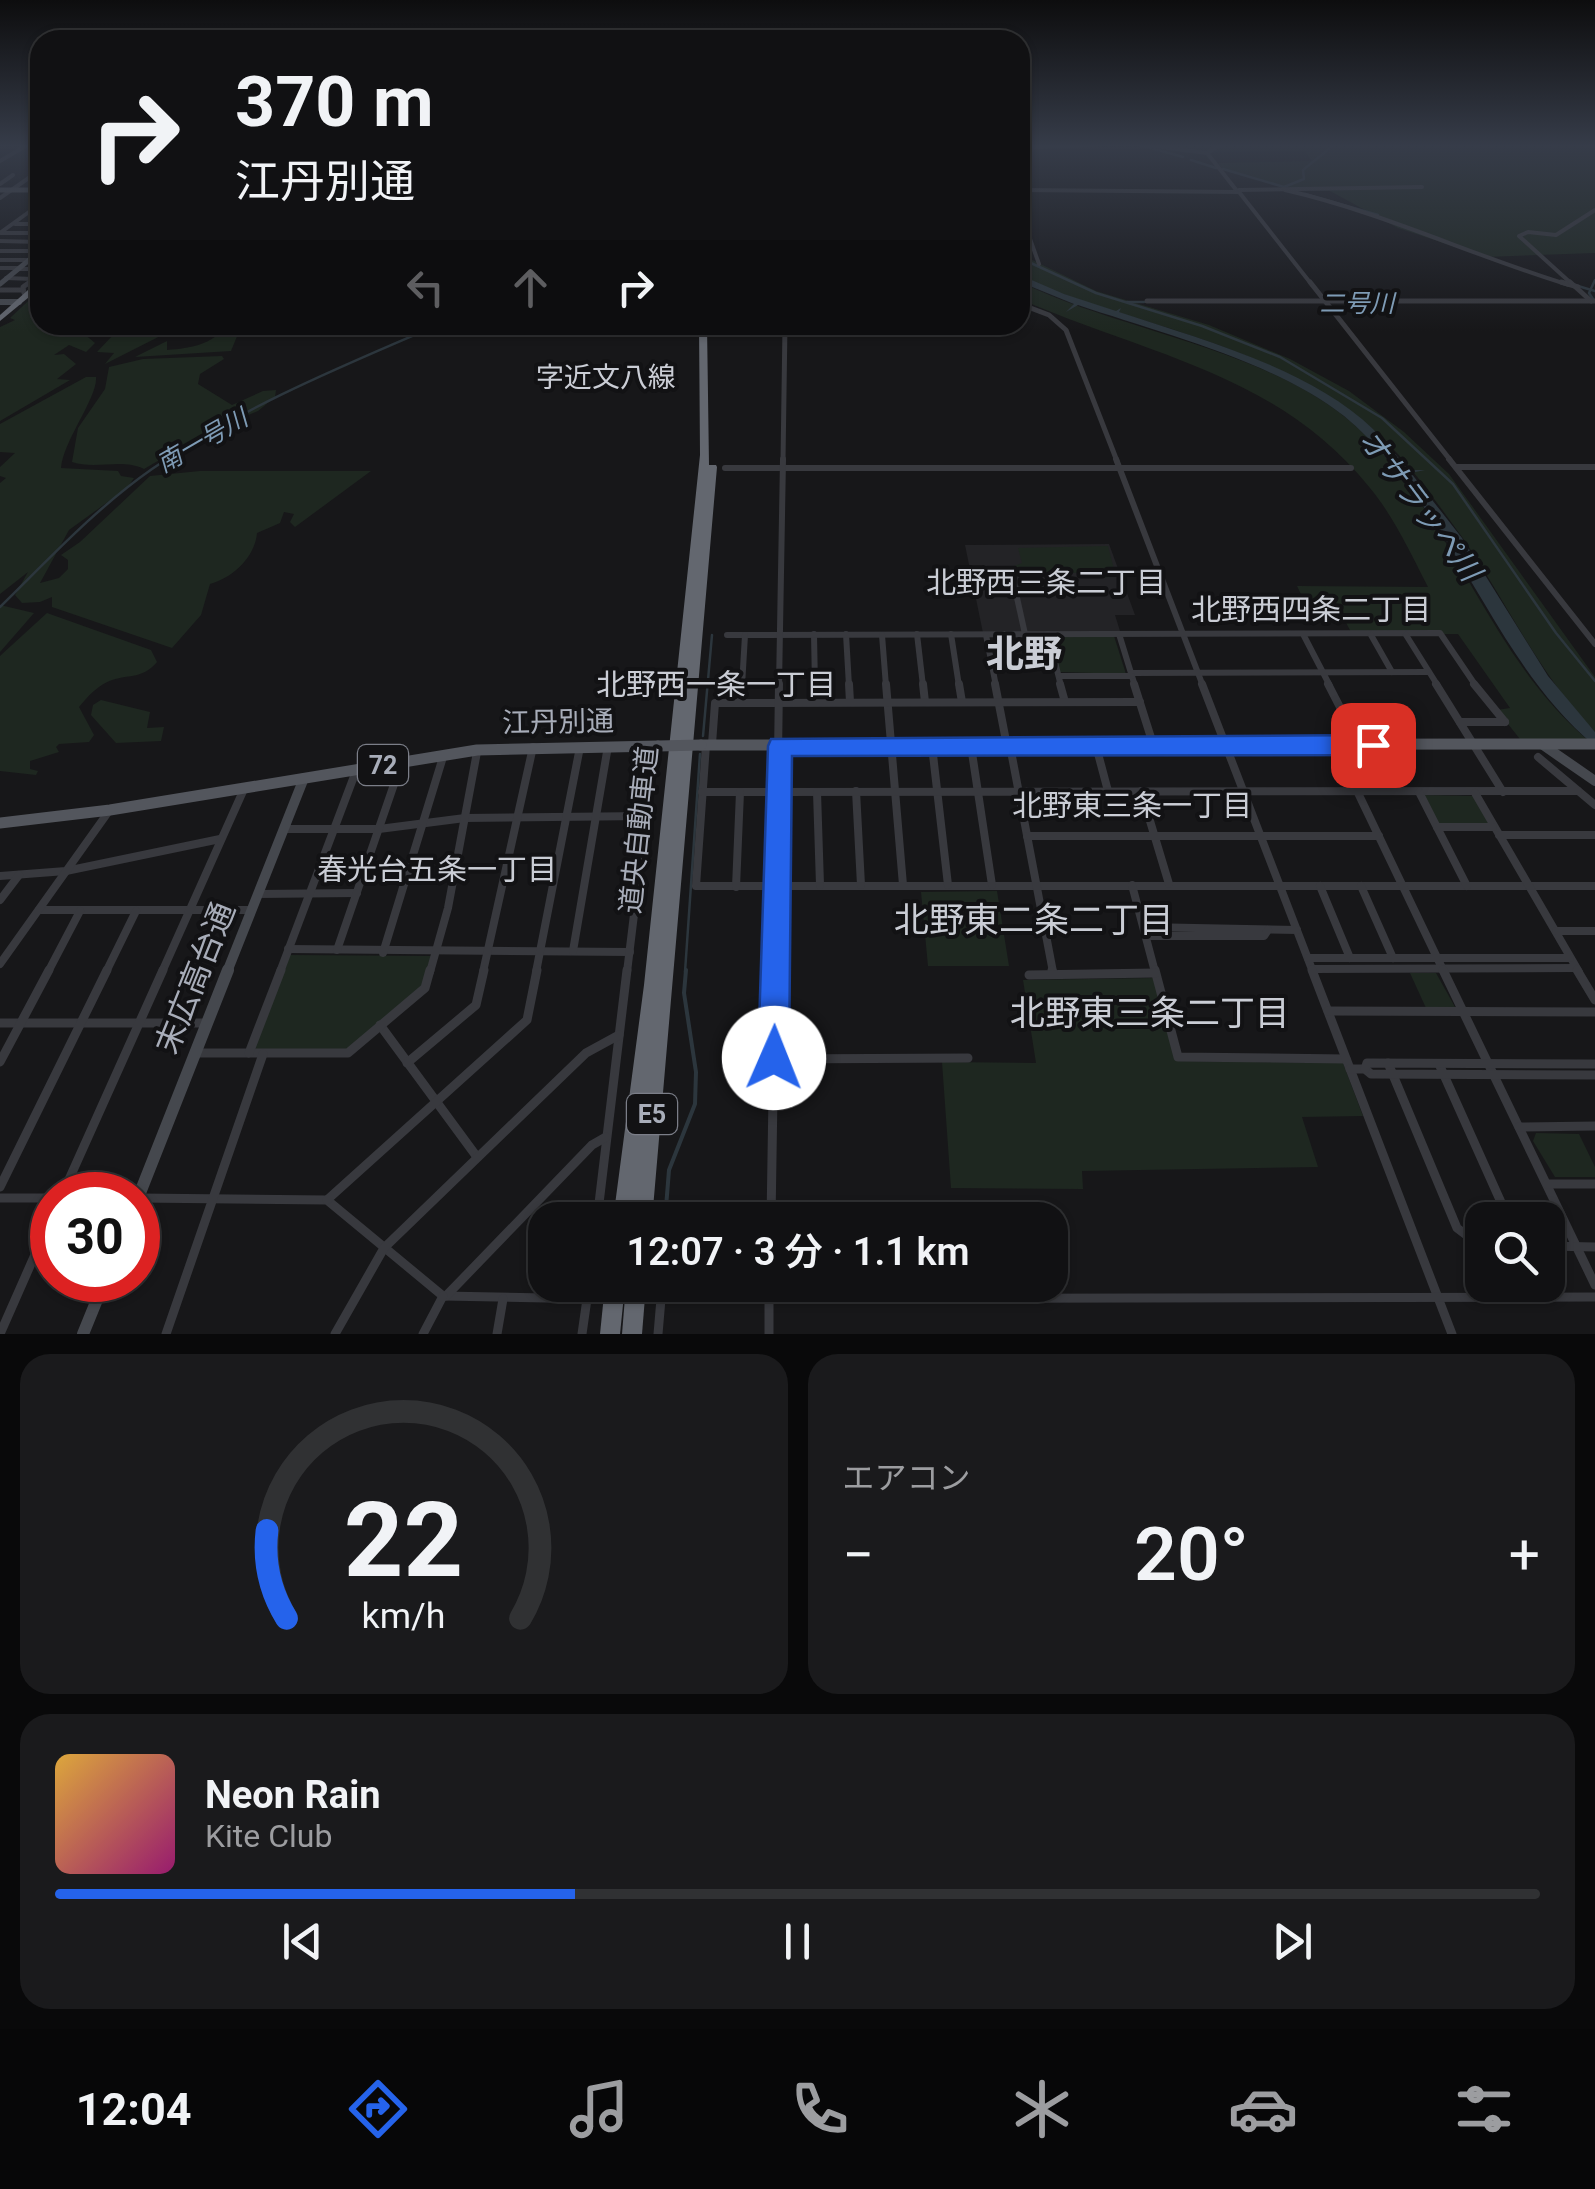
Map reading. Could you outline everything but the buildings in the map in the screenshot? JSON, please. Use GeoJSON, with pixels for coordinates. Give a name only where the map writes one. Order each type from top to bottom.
{"type":"FeatureCollection","features":[{"type":"Feature","properties":{"kind":"highway"},"geometry":{"type":"LineString","coordinates":[[0,316],[30,286]]}},
{"type":"Feature","properties":{"kind":"highway","name":"道央自動車道"},"geometry":{"type":"LineString","coordinates":[[625,1202],[652,985],[706,455],[706,335]]}},
{"type":"Feature","properties":{"kind":"highway","name":"道央自動車道"},"geometry":{"type":"LineString","coordinates":[[644,1202],[711,494],[713,404],[707,335]]}},
{"type":"Feature","properties":{"kind":"highway"},"geometry":{"type":"LineString","coordinates":[[610,1334],[613,1302]]}},
{"type":"Feature","properties":{"kind":"highway"},"geometry":{"type":"LineString","coordinates":[[632,1334],[646,1302]]}},
{"type":"Feature","properties":{"kind":"main road","name":"72"},"geometry":{"type":"LineString","coordinates":[[1541,751],[1568,744],[1595,744]]}},
{"type":"Feature","properties":{"kind":"main road","name":"江丹別通"},"geometry":{"type":"LineString","coordinates":[[0,823],[110,810],[477,750],[533,746],[1473,745],[1541,751]]}},
{"type":"Feature","properties":{"kind":"street"},"geometry":{"type":"LineString","coordinates":[[1250,206],[1595,644]]}},
{"type":"Feature","properties":{"kind":"street"},"geometry":{"type":"LineString","coordinates":[[1347,206],[1578,288]]}},
{"type":"Feature","properties":{"kind":"street"},"geometry":{"type":"LineString","coordinates":[[1594,301],[1519,236],[1524,232],[1556,235],[1595,210]]}},
{"type":"Feature","properties":{"kind":"street"},"geometry":{"type":"LineString","coordinates":[[0,233],[30,212]]}},
{"type":"Feature","properties":{"kind":"street"},"geometry":{"type":"LineString","coordinates":[[14,224],[30,223]]}},
{"type":"Feature","properties":{"kind":"street"},"geometry":{"type":"LineString","coordinates":[[0,233],[30,232]]}},
{"type":"Feature","properties":{"kind":"street"},"geometry":{"type":"LineString","coordinates":[[1030,238],[1040,264]]}},
{"type":"Feature","properties":{"kind":"street"},"geometry":{"type":"LineString","coordinates":[[0,242],[30,242]]}},
{"type":"Feature","properties":{"kind":"street"},"geometry":{"type":"LineString","coordinates":[[0,250],[30,251]]}},
{"type":"Feature","properties":{"kind":"street"},"geometry":{"type":"LineString","coordinates":[[0,260],[30,259]]}},
{"type":"Feature","properties":{"kind":"street"},"geometry":{"type":"LineString","coordinates":[[3,281],[30,259]]}},
{"type":"Feature","properties":{"kind":"street"},"geometry":{"type":"LineString","coordinates":[[0,268],[18,268],[30,273]]}},
{"type":"Feature","properties":{"kind":"street"},"geometry":{"type":"LineString","coordinates":[[3,281],[30,278]]}},
{"type":"Feature","properties":{"kind":"street"},"geometry":{"type":"LineString","coordinates":[[3,281],[19,297]]}},
{"type":"Feature","properties":{"kind":"street"},"geometry":{"type":"LineString","coordinates":[[0,302],[19,297]]}},
{"type":"Feature","properties":{"kind":"street"},"geometry":{"type":"LineString","coordinates":[[1147,301],[1594,301]]}},
{"type":"Feature","properties":{"kind":"street"},"geometry":{"type":"LineString","coordinates":[[1030,308],[1049,315],[1066,330],[1452,1334]]}},
{"type":"Feature","properties":{"kind":"street"},"geometry":{"type":"LineString","coordinates":[[770,1202],[786,335]]}},
{"type":"Feature","properties":{"kind":"street"},"geometry":{"type":"LineString","coordinates":[[1455,467],[1595,467]]}},
{"type":"Feature","properties":{"kind":"street"},"geometry":{"type":"LineString","coordinates":[[725,468],[1351,468]]}},
{"type":"Feature","properties":{"kind":"street"},"geometry":{"type":"LineString","coordinates":[[1012,575],[1025,634]]}},
{"type":"Feature","properties":{"kind":"street"},"geometry":{"type":"LineString","coordinates":[[814,634],[815,702]]}},
{"type":"Feature","properties":{"kind":"street"},"geometry":{"type":"LineString","coordinates":[[846,634],[850,702]]}},
{"type":"Feature","properties":{"kind":"street"},"geometry":{"type":"LineString","coordinates":[[882,634],[903,885]]}},
{"type":"Feature","properties":{"kind":"street"},"geometry":{"type":"LineString","coordinates":[[917,634],[925,702]]}},
{"type":"Feature","properties":{"kind":"street"},"geometry":{"type":"LineString","coordinates":[[952,634],[962,702]]}},
{"type":"Feature","properties":{"kind":"street"},"geometry":{"type":"LineString","coordinates":[[986,634],[1053,974]]}},
{"type":"Feature","properties":{"kind":"street"},"geometry":{"type":"LineString","coordinates":[[1048,634],[1065,702]]}},
{"type":"Feature","properties":{"kind":"street"},"geometry":{"type":"LineString","coordinates":[[1119,634],[1153,746]]}},
{"type":"Feature","properties":{"kind":"street"},"geometry":{"type":"LineString","coordinates":[[1303,634],[1359,745]]}},
{"type":"Feature","properties":{"kind":"street"},"geometry":{"type":"LineString","coordinates":[[1370,634],[1392,672]]}},
{"type":"Feature","properties":{"kind":"street"},"geometry":{"type":"LineString","coordinates":[[1406,634],[1503,792]]}},
{"type":"Feature","properties":{"kind":"street"},"geometry":{"type":"LineString","coordinates":[[727,635],[1440,634],[1505,722],[1458,722]]}},
{"type":"Feature","properties":{"kind":"street"},"geometry":{"type":"LineString","coordinates":[[741,702],[745,635]]}},
{"type":"Feature","properties":{"kind":"street"},"geometry":{"type":"LineString","coordinates":[[992,666],[1056,667]]}},
{"type":"Feature","properties":{"kind":"street"},"geometry":{"type":"LineString","coordinates":[[1059,676],[1428,672]]}},
{"type":"Feature","properties":{"kind":"street"},"geometry":{"type":"LineString","coordinates":[[1140,702],[715,703],[706,745],[696,886],[1595,886]]}},
{"type":"Feature","properties":{"kind":"street"},"geometry":{"type":"LineString","coordinates":[[573,951],[608,745]]}},
{"type":"Feature","properties":{"kind":"street"},"geometry":{"type":"LineString","coordinates":[[1096,745],[1108,791]]}},
{"type":"Feature","properties":{"kind":"street"},"geometry":{"type":"LineString","coordinates":[[1335,745],[1595,1284]]}},
{"type":"Feature","properties":{"kind":"street"},"geometry":{"type":"LineString","coordinates":[[408,1063],[476,1005],[533,746]]}},
{"type":"Feature","properties":{"kind":"street"},"geometry":{"type":"LineString","coordinates":[[327,1200],[527,1020],[580,746]]}},
{"type":"Feature","properties":{"kind":"street"},"geometry":{"type":"LineString","coordinates":[[599,1202],[646,816],[642,746]]}},
{"type":"Feature","properties":{"kind":"street"},"geometry":{"type":"LineString","coordinates":[[932,746],[948,885]]}},
{"type":"Feature","properties":{"kind":"street"},"geometry":{"type":"LineString","coordinates":[[972,746],[992,885]]}},
{"type":"Feature","properties":{"kind":"street"},"geometry":{"type":"LineString","coordinates":[[195,1053],[348,1053],[425,988],[477,750]]}},
{"type":"Feature","properties":{"kind":"street"},"geometry":{"type":"LineString","coordinates":[[1541,751],[1595,780]]}},
{"type":"Feature","properties":{"kind":"street"},"geometry":{"type":"LineString","coordinates":[[1541,751],[1595,804]]}},
{"type":"Feature","properties":{"kind":"street"},"geometry":{"type":"LineString","coordinates":[[383,952],[443,756]]}},
{"type":"Feature","properties":{"kind":"street"},"geometry":{"type":"LineString","coordinates":[[337,950],[401,762]]}},
{"type":"Feature","properties":{"kind":"street"},"geometry":{"type":"LineString","coordinates":[[248,1054],[357,770]]}},
{"type":"Feature","properties":{"kind":"street","name":"末広高台通"},"geometry":{"type":"LineString","coordinates":[[148,1172],[304,778]]}},
{"type":"Feature","properties":{"kind":"street"},"geometry":{"type":"LineString","coordinates":[[72,1172],[244,788]]}},
{"type":"Feature","properties":{"kind":"street"},"geometry":{"type":"LineString","coordinates":[[856,791],[860,886]]}},
{"type":"Feature","properties":{"kind":"street"},"geometry":{"type":"LineString","coordinates":[[702,792],[1578,791]]}},
{"type":"Feature","properties":{"kind":"street"},"geometry":{"type":"LineString","coordinates":[[736,887],[740,792]]}},
{"type":"Feature","properties":{"kind":"street"},"geometry":{"type":"LineString","coordinates":[[817,792],[820,884]]}},
{"type":"Feature","properties":{"kind":"street"},"geometry":{"type":"LineString","coordinates":[[1141,792],[1169,884]]}},
{"type":"Feature","properties":{"kind":"street"},"geometry":{"type":"LineString","coordinates":[[1419,792],[1467,886]]}},
{"type":"Feature","properties":{"kind":"street"},"geometry":{"type":"LineString","coordinates":[[1474,792],[1595,1000]]}},
{"type":"Feature","properties":{"kind":"street"},"geometry":{"type":"LineString","coordinates":[[0,964],[110,810]]}},
{"type":"Feature","properties":{"kind":"street"},"geometry":{"type":"LineString","coordinates":[[284,829],[379,828],[465,818],[646,816]]}},
{"type":"Feature","properties":{"kind":"street"},"geometry":{"type":"LineString","coordinates":[[1437,827],[1595,834]]}},
{"type":"Feature","properties":{"kind":"street"},"geometry":{"type":"LineString","coordinates":[[1027,836],[1379,836]]}},
{"type":"Feature","properties":{"kind":"street"},"geometry":{"type":"LineString","coordinates":[[0,876],[66,871],[221,839]]}},
{"type":"Feature","properties":{"kind":"street"},"geometry":{"type":"LineString","coordinates":[[0,900],[19,874]]}},
{"type":"Feature","properties":{"kind":"street"},"geometry":{"type":"LineString","coordinates":[[1132,885],[1178,1056],[1348,1064],[1371,1074],[1390,1069],[1595,1064]]}},
{"type":"Feature","properties":{"kind":"street"},"geometry":{"type":"LineString","coordinates":[[1320,886],[1350,958]]}},
{"type":"Feature","properties":{"kind":"street"},"geometry":{"type":"LineString","coordinates":[[1361,886],[1393,958]]}},
{"type":"Feature","properties":{"kind":"street"},"geometry":{"type":"LineString","coordinates":[[258,894],[357,893]]}},
{"type":"Feature","properties":{"kind":"street"},"geometry":{"type":"LineString","coordinates":[[39,910],[252,910]]}},
{"type":"Feature","properties":{"kind":"street"},"geometry":{"type":"LineString","coordinates":[[0,1187],[136,911]]}},
{"type":"Feature","properties":{"kind":"street"},"geometry":{"type":"LineString","coordinates":[[0,1062],[80,912]]}},
{"type":"Feature","properties":{"kind":"street"},"geometry":{"type":"LineString","coordinates":[[1145,932],[1264,936],[1268,930],[1296,930]]}},
{"type":"Feature","properties":{"kind":"street"},"geometry":{"type":"LineString","coordinates":[[1554,931],[1595,931]]}},
{"type":"Feature","properties":{"kind":"street"},"geometry":{"type":"LineString","coordinates":[[288,950],[630,952]]}},
{"type":"Feature","properties":{"kind":"street"},"geometry":{"type":"LineString","coordinates":[[1308,958],[1393,958],[1576,968]]}},
{"type":"Feature","properties":{"kind":"street"},"geometry":{"type":"LineString","coordinates":[[1312,969],[1570,958]]}},
{"type":"Feature","properties":{"kind":"street"},"geometry":{"type":"LineString","coordinates":[[1029,975],[1155,973]]}},
{"type":"Feature","properties":{"kind":"street"},"geometry":{"type":"LineString","coordinates":[[1328,1011],[1595,1012]]}},
{"type":"Feature","properties":{"kind":"street"},"geometry":{"type":"LineString","coordinates":[[0,1023],[207,1022]]}},
{"type":"Feature","properties":{"kind":"street"},"geometry":{"type":"LineString","coordinates":[[380,1025],[477,1157]]}},
{"type":"Feature","properties":{"kind":"street"},"geometry":{"type":"LineString","coordinates":[[334,1334],[384,1248],[586,1053],[619,1035]]}},
{"type":"Feature","properties":{"kind":"street"},"geometry":{"type":"LineString","coordinates":[[166,1334],[263,1054]]}},
{"type":"Feature","properties":{"kind":"street"},"geometry":{"type":"LineString","coordinates":[[774,1058],[968,1058]]}},
{"type":"Feature","properties":{"kind":"street"},"geometry":{"type":"LineString","coordinates":[[1390,1069],[1457,1228],[1465,1234]]}},
{"type":"Feature","properties":{"kind":"street"},"geometry":{"type":"LineString","coordinates":[[1441,1069],[1501,1202]]}},
{"type":"Feature","properties":{"kind":"street"},"geometry":{"type":"LineString","coordinates":[[1492,1069],[1595,1075]]}},
{"type":"Feature","properties":{"kind":"street"},"geometry":{"type":"LineString","coordinates":[[1520,1127],[1595,1126]]}},
{"type":"Feature","properties":{"kind":"street"},"geometry":{"type":"LineString","coordinates":[[423,1334],[444,1296],[592,1145],[607,1137]]}},
{"type":"Feature","properties":{"kind":"street"},"geometry":{"type":"LineString","coordinates":[[1547,1184],[1595,1184]]}},
{"type":"Feature","properties":{"kind":"street"},"geometry":{"type":"LineString","coordinates":[[0,1198],[30,1198]]}},
{"type":"Feature","properties":{"kind":"street"},"geometry":{"type":"LineString","coordinates":[[160,1198],[327,1200],[444,1296],[528,1299]]}},
{"type":"Feature","properties":{"kind":"street"},"geometry":{"type":"LineString","coordinates":[[1565,1247],[1595,1247]]}},
{"type":"Feature","properties":{"kind":"street"},"geometry":{"type":"LineString","coordinates":[[0,1334],[30,1266]]}},
{"type":"Feature","properties":{"kind":"street"},"geometry":{"type":"LineString","coordinates":[[1068,1294],[1595,1297]]}},
{"type":"Feature","properties":{"kind":"street"},"geometry":{"type":"LineString","coordinates":[[497,1334],[504,1299]]}},
{"type":"Feature","properties":{"kind":"street"},"geometry":{"type":"LineString","coordinates":[[84,1334],[96,1302]]}},
{"type":"Feature","properties":{"kind":"street"},"geometry":{"type":"LineString","coordinates":[[582,1334],[591,1302]]}},
{"type":"Feature","properties":{"kind":"street"},"geometry":{"type":"LineString","coordinates":[[651,1302],[658,1334]]}},
{"type":"Feature","properties":{"kind":"street"},"geometry":{"type":"LineString","coordinates":[[769,1302],[769,1334]]}},
{"type":"Feature","properties":{"kind":"shaded area"},"geometry":{"type":"Polygon","coordinates":[[[1358,206],[1595,206],[1595,253],[1486,257],[1398,228],[1358,206]]]}},
{"type":"Feature","properties":{"kind":"shaded area"},"geometry":{"type":"Polygon","coordinates":[[[1030,259],[1096,291],[1209,325],[1290,359],[1349,391],[1404,432],[1449,474],[1595,677],[1595,732],[1557,687],[1441,508],[1407,464],[1369,426],[1333,399],[1253,358],[1030,280],[1030,259]]]}},
{"type":"Feature","properties":{"kind":"shaded area"},"geometry":{"type":"Polygon","coordinates":[[[1030,279],[1116,311],[1121,308],[1119,312],[1286,372],[1347,408],[1373,429],[1409,470],[1425,470],[1411,473],[1462,538],[1548,676],[1595,732],[1595,746],[1530,675],[1411,489],[1373,443],[1344,416],[1316,397],[1252,365],[1078,305],[1066,312],[1074,304],[1030,286],[1030,279]]]}},
{"type":"Feature","properties":{"kind":"shaded area"},"geometry":{"type":"Polygon","coordinates":[[[1030,286],[1286,380],[1325,402],[1360,430],[1422,505],[1525,670],[1555,708],[1590,742],[1523,743],[1497,710],[1510,708],[1458,634],[1352,634],[1342,615],[1311,615],[1297,586],[1428,587],[1394,523],[1370,488],[1334,449],[1252,392],[1208,371],[1030,303],[1030,286]]]}},
{"type":"Feature","properties":{"kind":"shaded area"},"geometry":{"type":"Polygon","coordinates":[[[30,299],[30,335],[85,335],[95,343],[86,352],[69,345],[54,355],[64,354],[76,364],[57,379],[70,380],[0,421],[0,327],[15,320],[10,318],[30,299]]]}},
{"type":"Feature","properties":{"kind":"shaded area"},"geometry":{"type":"Polygon","coordinates":[[[113,335],[162,335],[105,364],[114,353],[97,352],[113,335]]]}},
{"type":"Feature","properties":{"kind":"shaded area"},"geometry":{"type":"Polygon","coordinates":[[[238,335],[231,351],[135,357],[167,341],[167,350],[238,335]]]}},
{"type":"Feature","properties":{"kind":"shaded area"},"geometry":{"type":"Polygon","coordinates":[[[143,359],[224,359],[200,374],[198,384],[232,405],[263,391],[276,390],[275,397],[258,411],[204,434],[144,469],[127,464],[72,462],[78,428],[105,389],[109,367],[143,359]]]}},
{"type":"Feature","properties":{"kind":"shaded area"},"geometry":{"type":"Polygon","coordinates":[[[86,377],[96,377],[95,386],[61,468],[118,471],[121,476],[134,478],[127,488],[69,530],[40,583],[59,578],[68,569],[68,560],[61,555],[150,476],[200,471],[371,471],[295,527],[290,522],[294,514],[284,512],[280,523],[257,533],[252,550],[241,565],[210,584],[201,615],[172,648],[52,607],[52,597],[22,603],[15,595],[28,572],[0,594],[0,483],[6,478],[0,476],[0,467],[15,453],[0,452],[0,424],[86,377]]]}},
{"type":"Feature","properties":{"kind":"shaded area"},"geometry":{"type":"Polygon","coordinates":[[[1109,544],[1135,615],[1115,615],[1120,631],[983,633],[965,545],[1109,544]]]}},
{"type":"Feature","properties":{"kind":"shaded area"},"geometry":{"type":"Polygon","coordinates":[[[1108,546],[1116,577],[1094,578],[1092,572],[1016,576],[1014,566],[1022,563],[1018,548],[1108,546]]]}},
{"type":"Feature","properties":{"kind":"shaded area"},"geometry":{"type":"Polygon","coordinates":[[[0,605],[34,613],[0,652],[0,605]]]}},
{"type":"Feature","properties":{"kind":"shaded area"},"geometry":{"type":"Polygon","coordinates":[[[47,613],[151,650],[157,662],[141,674],[107,682],[82,703],[79,707],[94,735],[89,742],[59,744],[59,752],[30,761],[30,769],[38,771],[36,775],[0,771],[0,656],[47,613]]]}},
{"type":"Feature","properties":{"kind":"shaded area"},"geometry":{"type":"Polygon","coordinates":[[[1114,636],[1126,674],[1060,672],[1051,637],[1114,636]]]}},
{"type":"Feature","properties":{"kind":"shaded area"},"geometry":{"type":"Polygon","coordinates":[[[101,700],[150,712],[147,728],[164,727],[161,741],[116,743],[91,715],[93,705],[101,700]]]}},
{"type":"Feature","properties":{"kind":"shaded area"},"geometry":{"type":"Polygon","coordinates":[[[1422,795],[1474,796],[1491,825],[1437,824],[1422,795]]]}},
{"type":"Feature","properties":{"kind":"shaded area"},"geometry":{"type":"Polygon","coordinates":[[[997,891],[1009,966],[928,966],[921,892],[997,891]]]}},
{"type":"Feature","properties":{"kind":"shaded area"},"geometry":{"type":"Polygon","coordinates":[[[290,955],[431,956],[423,985],[345,1053],[253,1053],[290,955]]]}},
{"type":"Feature","properties":{"kind":"shaded area"},"geometry":{"type":"Polygon","coordinates":[[[1410,973],[1436,973],[1455,1007],[1426,1008],[1410,973]]]}},
{"type":"Feature","properties":{"kind":"shaded area"},"geometry":{"type":"Polygon","coordinates":[[[1153,978],[1177,1061],[1343,1063],[1363,1116],[1302,1117],[1318,1167],[1082,1171],[1083,1189],[951,1188],[942,1062],[1036,1063],[1023,980],[1153,978]]]}},
{"type":"Feature","properties":{"kind":"shaded area"},"geometry":{"type":"Polygon","coordinates":[[[1536,1133],[1579,1134],[1595,1167],[1595,1177],[1555,1177],[1533,1141],[1536,1133]]]}},
{"type":"Feature","properties":{"kind":"waterway"},"geometry":{"type":"LineString","coordinates":[[1348,206],[1378,215]]}},
{"type":"Feature","properties":{"kind":"waterway","name":"オサラッペ川"},"geometry":{"type":"LineString","coordinates":[[1030,263],[1096,293],[1202,326],[1280,357],[1382,418],[1453,484],[1556,633],[1595,681]]}},
{"type":"Feature","properties":{"kind":"waterway","name":"二号川"},"geometry":{"type":"LineString","coordinates":[[1591,290],[1595,280]]}},
{"type":"Feature","properties":{"kind":"waterway"},"geometry":{"type":"LineString","coordinates":[[1578,286],[1591,290]]}},
{"type":"Feature","properties":{"kind":"waterway","name":"二号川"},"geometry":{"type":"LineString","coordinates":[[1591,290],[1595,291]]}},
{"type":"Feature","properties":{"kind":"waterway","name":"二号川"},"geometry":{"type":"LineString","coordinates":[[1591,290],[1593,299]]}},
{"type":"Feature","properties":{"kind":"waterway","name":"二号川"},"geometry":{"type":"LineString","coordinates":[[1127,302],[1144,302]]}},
{"type":"Feature","properties":{"kind":"waterway","name":"南一号川"},"geometry":{"type":"LineString","coordinates":[[0,607],[73,535],[152,469],[291,390],[415,335]]}},
{"type":"Feature","properties":{"kind":"waterway"},"geometry":{"type":"LineString","coordinates":[[703,736],[712,635]]}},
{"type":"Feature","properties":{"kind":"waterway"},"geometry":{"type":"LineString","coordinates":[[685,972],[700,754]]}},
{"type":"Feature","properties":{"kind":"waterway"},"geometry":{"type":"LineString","coordinates":[[666,1202],[669,1170],[695,1104],[696,1072],[684,993],[686,970]]}},
{"type":"Feature","properties":{"kind":"district","name":"字近文八線"},"geometry":{"type":"Point","coordinates":[606,377]}},
{"type":"Feature","properties":{"kind":"district","name":"北野西三条二丁目"},"geometry":{"type":"Point","coordinates":[1046,582]}},
{"type":"Feature","properties":{"kind":"district","name":"北野西四条二丁目"},"geometry":{"type":"Point","coordinates":[1311,609]}},
{"type":"Feature","properties":{"kind":"district","name":"北野"},"geometry":{"type":"Point","coordinates":[1024,654]}},
{"type":"Feature","properties":{"kind":"district","name":"北野西一条一丁目"},"geometry":{"type":"Point","coordinates":[716,684]}},
{"type":"Feature","properties":{"kind":"district","name":"北野東三条一丁目"},"geometry":{"type":"Point","coordinates":[1132,805]}},
{"type":"Feature","properties":{"kind":"district","name":"春光台五条一丁目"},"geometry":{"type":"Point","coordinates":[437,869]}},
{"type":"Feature","properties":{"kind":"district","name":"北野東二条二丁目"},"geometry":{"type":"Point","coordinates":[1034,920]}},
{"type":"Feature","properties":{"kind":"district","name":"北野東三条二丁目"},"geometry":{"type":"Point","coordinates":[1150,1013]}},
{"type":"Feature","properties":{"kind":"route"},"geometry":{"type":"LineString","coordinates":[[774,1058],[780,746],[1373,745]]}}]}
